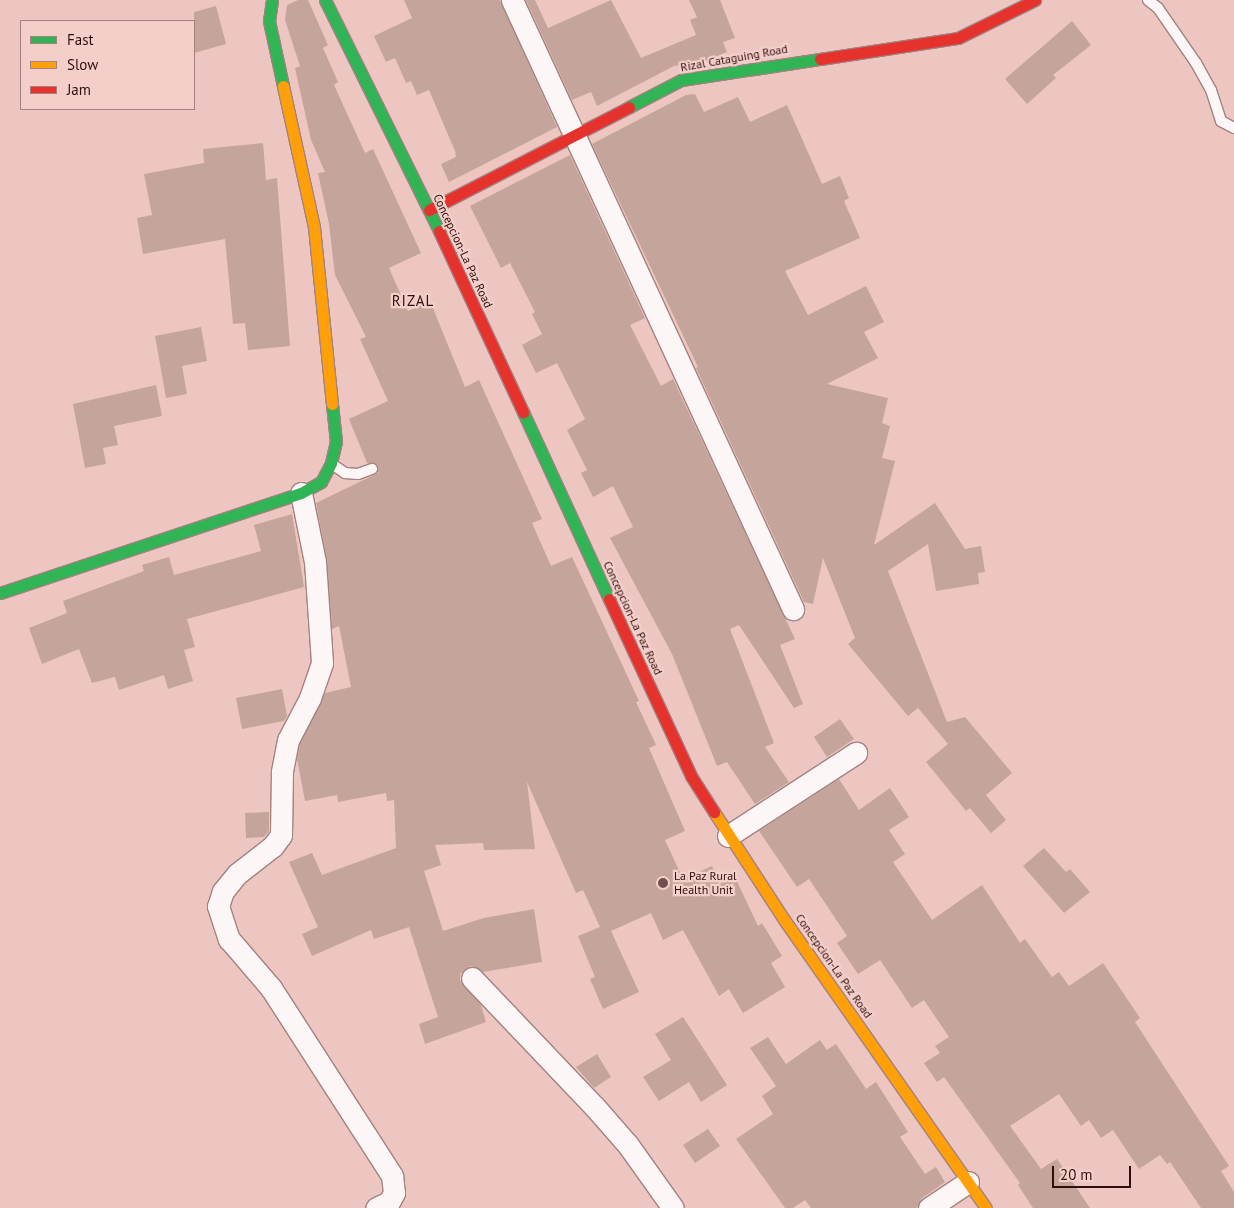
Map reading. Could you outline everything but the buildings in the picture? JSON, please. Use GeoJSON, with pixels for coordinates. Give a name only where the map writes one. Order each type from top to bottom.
{"type":"FeatureCollection","features":[{"type":"Feature","properties":{"kind":"street"},"geometry":{"type":"LineString","coordinates":[[0,593],[301,493],[321,482],[331,463],[336,442],[314,227],[269,21],[272,0]]}},
{"type":"Feature","properties":{"kind":"street","name":"Concepcion-La Paz Road"},"geometry":{"type":"LineString","coordinates":[[325,0],[429,210],[687,767],[728,836],[986,1208]]}},
{"type":"Feature","properties":{"kind":"street"},"geometry":{"type":"LineString","coordinates":[[512,0],[793,609]]}},
{"type":"Feature","properties":{"kind":"street","name":"Rizal Cataguing Road"},"geometry":{"type":"LineString","coordinates":[[429,210],[681,80],[958,38],[1035,0]]}},
{"type":"Feature","properties":{"kind":"street"},"geometry":{"type":"LineString","coordinates":[[301,493],[316,562],[322,663],[310,698],[288,740],[282,772],[281,835],[273,846],[237,874],[223,892],[218,906],[229,939],[271,988],[392,1176],[394,1193],[389,1202],[376,1208]]}},
{"type":"Feature","properties":{"kind":"street"},"geometry":{"type":"LineString","coordinates":[[728,836],[856,753]]}},
{"type":"Feature","properties":{"kind":"street"},"geometry":{"type":"LineString","coordinates":[[472,978],[594,1106],[628,1145],[673,1208]]}},
{"type":"Feature","properties":{"kind":"street"},"geometry":{"type":"LineString","coordinates":[[929,1208],[968,1182]]}},
{"type":"Feature","properties":{"kind":"lane"},"geometry":{"type":"LineString","coordinates":[[1148,0],[1158,8],[1196,62],[1211,90],[1221,122],[1234,128]]}},
{"type":"Feature","properties":{"kind":"lane"},"geometry":{"type":"LineString","coordinates":[[331,463],[345,473],[358,474],[372,469]]}},
{"type":"Feature","properties":{"kind":"traffic: fast"},"geometry":{"type":"LineString","coordinates":[[272,0],[269,21],[283,86]]}},
{"type":"Feature","properties":{"kind":"traffic: fast"},"geometry":{"type":"LineString","coordinates":[[325,0],[439,231]]}},
{"type":"Feature","properties":{"kind":"traffic: fast"},"geometry":{"type":"LineString","coordinates":[[629,107],[681,80],[820,59]]}},
{"type":"Feature","properties":{"kind":"traffic: fast"},"geometry":{"type":"LineString","coordinates":[[0,593],[301,493],[321,482],[331,463],[336,442],[332,404]]}},
{"type":"Feature","properties":{"kind":"traffic: fast"},"geometry":{"type":"LineString","coordinates":[[523,412],[609,599]]}},
{"type":"Feature","properties":{"kind":"traffic: slow"},"geometry":{"type":"LineString","coordinates":[[283,86],[314,227],[332,404]]}},
{"type":"Feature","properties":{"kind":"traffic: slow"},"geometry":{"type":"LineString","coordinates":[[714,812],[785,921],[986,1208]]}},
{"type":"Feature","properties":{"kind":"traffic: jam"},"geometry":{"type":"LineString","coordinates":[[820,59],[958,38],[1035,0]]}},
{"type":"Feature","properties":{"kind":"traffic: jam"},"geometry":{"type":"LineString","coordinates":[[429,210],[629,107]]}},
{"type":"Feature","properties":{"kind":"traffic: jam"},"geometry":{"type":"LineString","coordinates":[[439,231],[523,412]]}},
{"type":"Feature","properties":{"kind":"traffic: jam"},"geometry":{"type":"LineString","coordinates":[[609,599],[691,776],[714,812]]}},
{"type":"Feature","properties":{"kind":"place","name":"La Paz Rural Health Unit"},"geometry":{"type":"Point","coordinates":[663,883]}},
{"type":"Feature","properties":{"kind":"district","name":"RIZAL"},"geometry":{"type":"Point","coordinates":[413,301]}}]}
